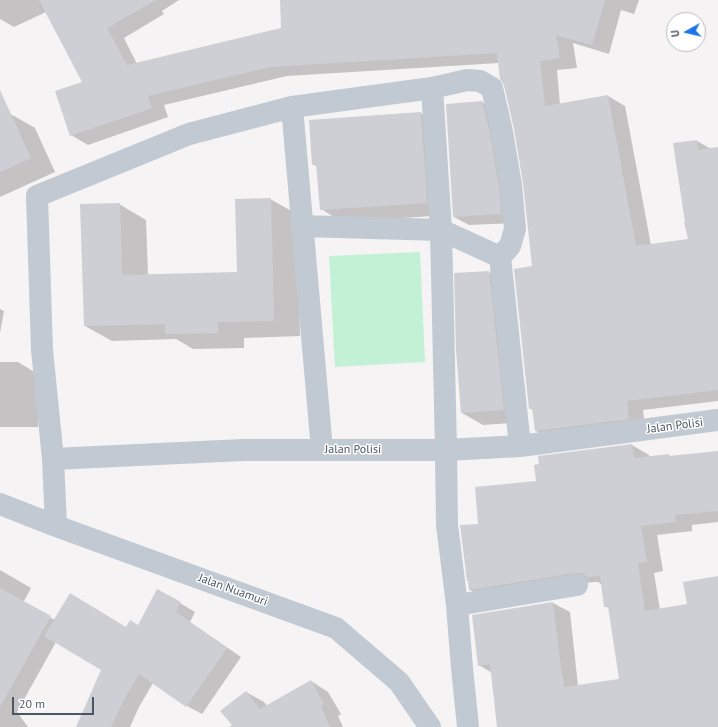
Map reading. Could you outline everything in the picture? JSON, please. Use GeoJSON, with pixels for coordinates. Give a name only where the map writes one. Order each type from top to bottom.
{"type":"FeatureCollection","features":[{"type":"Feature","properties":{"kind":"street"},"geometry":{"type":"LineString","coordinates":[[56,526],[53,459],[42,350],[37,196],[189,134],[292,107],[432,88],[466,80],[480,81],[492,88],[502,132],[511,185],[515,229],[510,246],[500,257],[520,446]]}},
{"type":"Feature","properties":{"kind":"street"},"geometry":{"type":"LineString","coordinates":[[432,88],[441,230],[447,525],[457,605],[468,727]]}},
{"type":"Feature","properties":{"kind":"street"},"geometry":{"type":"LineString","coordinates":[[292,107],[322,450]]}},
{"type":"Feature","properties":{"kind":"street"},"geometry":{"type":"LineString","coordinates":[[302,226],[441,230],[500,257]]}},
{"type":"Feature","properties":{"kind":"street","name":"Jalan Polisi"},"geometry":{"type":"LineString","coordinates":[[53,459],[243,450],[446,450],[520,446],[718,420]]}},
{"type":"Feature","properties":{"kind":"street","name":"Jalan Nuamuri"},"geometry":{"type":"LineString","coordinates":[[0,504],[56,526],[336,628],[399,682],[430,727]]}},
{"type":"Feature","properties":{"kind":"street"},"geometry":{"type":"LineString","coordinates":[[457,605],[577,585]]}},
{"type":"Feature","properties":{"kind":"green space"},"geometry":{"type":"Polygon","coordinates":[[[420,252],[425,362],[335,367],[329,256],[420,252]]]}},
{"type":"Feature","properties":{"kind":"building"},"geometry":{"type":"Polygon","coordinates":[[[39,0],[156,0],[107,28],[127,65],[281,28],[280,0],[605,0],[592,45],[556,35],[560,58],[540,61],[545,106],[608,95],[636,246],[688,239],[684,222],[673,143],[697,140],[698,150],[718,147],[718,390],[627,401],[629,419],[535,431],[532,408],[529,409],[514,269],[532,266],[523,183],[514,129],[504,85],[500,79],[497,53],[270,67],[148,96],[152,108],[70,136],[55,91],[82,82],[39,0]]]}},
{"type":"Feature","properties":{"kind":"building"},"geometry":{"type":"Polygon","coordinates":[[[0,90],[31,158],[0,172],[0,90]]]}},
{"type":"Feature","properties":{"kind":"building"},"geometry":{"type":"Polygon","coordinates":[[[482,101],[490,134],[499,187],[501,214],[453,217],[446,104],[482,101]]]}},
{"type":"Feature","properties":{"kind":"building"},"geometry":{"type":"Polygon","coordinates":[[[421,112],[427,203],[320,210],[316,164],[312,165],[309,120],[421,112]]]}},
{"type":"Feature","properties":{"kind":"building"},"geometry":{"type":"Polygon","coordinates":[[[271,198],[274,321],[218,322],[218,333],[165,334],[165,324],[84,326],[80,204],[120,203],[122,275],[237,272],[235,199],[271,198]]]}},
{"type":"Feature","properties":{"kind":"building"},"geometry":{"type":"Polygon","coordinates":[[[489,271],[504,410],[461,413],[456,350],[454,273],[489,271]]]}},
{"type":"Feature","properties":{"kind":"building"},"geometry":{"type":"Polygon","coordinates":[[[632,444],[634,458],[718,451],[718,511],[675,515],[676,522],[641,526],[647,562],[638,563],[645,611],[687,604],[683,582],[718,576],[718,727],[497,727],[490,664],[478,666],[472,615],[553,602],[564,687],[619,679],[608,606],[604,607],[600,576],[587,577],[582,573],[575,573],[469,590],[460,525],[478,524],[475,487],[536,481],[534,465],[539,464],[538,456],[632,444]]]}},
{"type":"Feature","properties":{"kind":"building"},"geometry":{"type":"Polygon","coordinates":[[[0,588],[51,616],[0,707],[0,588]]]}},
{"type":"Feature","properties":{"kind":"building"},"geometry":{"type":"Polygon","coordinates":[[[157,589],[181,602],[176,612],[227,648],[186,707],[139,674],[111,727],[76,727],[101,670],[44,636],[70,593],[126,627],[130,620],[138,625],[157,589]]]}},
{"type":"Feature","properties":{"kind":"building"},"geometry":{"type":"Polygon","coordinates":[[[311,680],[324,704],[321,706],[330,727],[229,727],[232,725],[220,711],[246,691],[260,709],[311,680]]]}}]}
